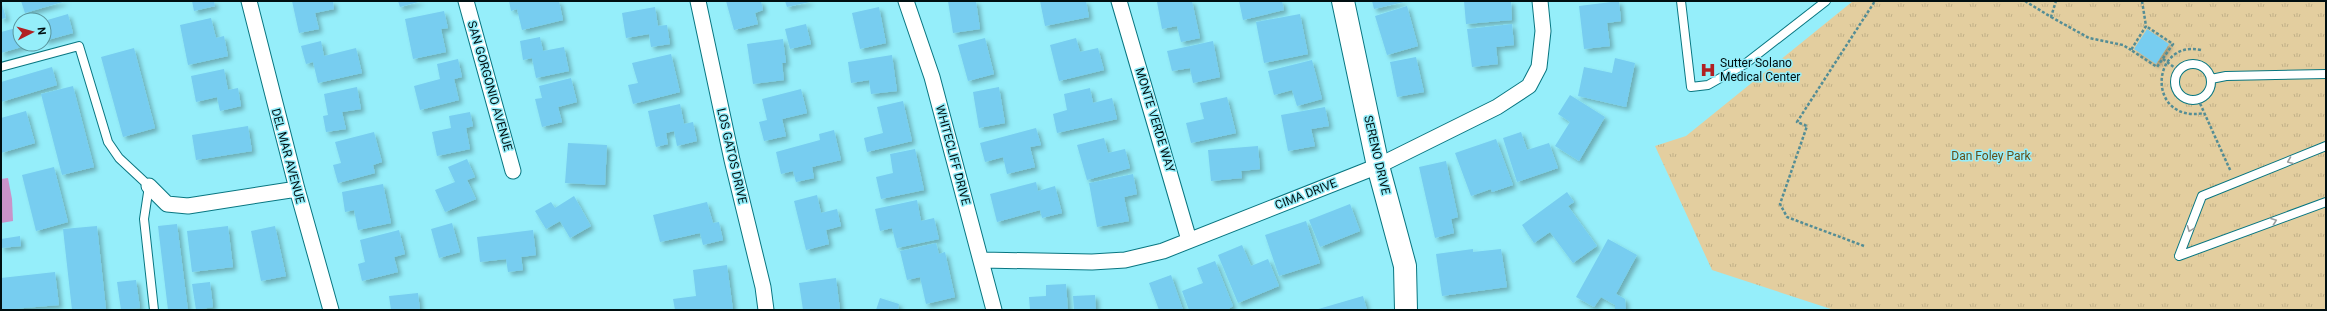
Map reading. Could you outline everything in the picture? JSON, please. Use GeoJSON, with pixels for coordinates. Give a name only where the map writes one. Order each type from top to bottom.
{"type":"FeatureCollection","features":[{"type":"Feature","properties":{"kind":"street","name":"DEL MAR AVENUE"},"geometry":{"type":"LineString","coordinates":[[249,1],[296,189],[331,310]]}},
{"type":"Feature","properties":{"kind":"street","name":"SAN GORGONIO AVENUE"},"geometry":{"type":"LineString","coordinates":[[466,1],[513,171]]}},
{"type":"Feature","properties":{"kind":"street","name":"LOS GATOS DRIVE"},"geometry":{"type":"LineString","coordinates":[[698,1],[732,160],[763,287],[766,310]]}},
{"type":"Feature","properties":{"kind":"street","name":"WHITECLIFF DRIVE"},"geometry":{"type":"LineString","coordinates":[[906,1],[932,77],[982,260],[994,310]]}},
{"type":"Feature","properties":{"kind":"street","name":"MONTE VERDE WAY"},"geometry":{"type":"LineString","coordinates":[[1119,1],[1189,240]]}},
{"type":"Feature","properties":{"kind":"street","name":"SERENO DRIVE"},"geometry":{"type":"LineString","coordinates":[[1343,1],[1378,166],[1405,266],[1406,310]]}},
{"type":"Feature","properties":{"kind":"street","name":"CIMA DRIVE"},"geometry":{"type":"LineString","coordinates":[[982,260],[1092,262],[1125,260],[1163,251],[1378,166],[1497,107],[1529,86],[1539,67],[1543,31],[1540,1]]}},
{"type":"Feature","properties":{"kind":"street"},"geometry":{"type":"LineString","coordinates":[[149,186],[167,204],[188,206],[296,189]]}},
{"type":"Feature","properties":{"kind":"lane"},"geometry":{"type":"LineString","coordinates":[[1682,1],[1691,87],[1708,85],[1745,64],[1826,1]]}},
{"type":"Feature","properties":{"kind":"lane"},"geometry":{"type":"LineString","coordinates":[[1,67],[79,46],[108,142],[119,158],[149,186],[144,219],[154,310]]}},
{"type":"Feature","properties":{"kind":"lane"},"geometry":{"type":"LineString","coordinates":[[2196,64],[2206,69],[2211,79],[2209,91],[2198,99],[2188,99],[2178,92],[2176,81],[2180,71],[2185,66],[2196,64]]}},
{"type":"Feature","properties":{"kind":"lane"},"geometry":{"type":"LineString","coordinates":[[2211,79],[2226,76],[2326,74]]}},
{"type":"Feature","properties":{"kind":"lane"},"geometry":{"type":"LineString","coordinates":[[2326,146],[2202,196],[2179,256],[2326,202]]}},
{"type":"Feature","properties":{"kind":"path"},"geometry":{"type":"LineString","coordinates":[[1864,246],[1787,217],[1780,204],[1807,126],[1797,122],[1876,1]]}},
{"type":"Feature","properties":{"kind":"path"},"geometry":{"type":"LineString","coordinates":[[2025,1],[2089,38],[2123,46],[2157,67],[2173,44],[2146,26]]}},
{"type":"Feature","properties":{"kind":"path"},"geometry":{"type":"LineString","coordinates":[[2051,17],[2056,1]]}},
{"type":"Feature","properties":{"kind":"path"},"geometry":{"type":"LineString","coordinates":[[2131,50],[2146,26],[2142,1]]}},
{"type":"Feature","properties":{"kind":"path"},"geometry":{"type":"LineString","coordinates":[[2201,50],[2186,50],[2176,54],[2167,62],[2161,83],[2166,100],[2179,111],[2187,114],[2204,113]]}},
{"type":"Feature","properties":{"kind":"path"},"geometry":{"type":"LineString","coordinates":[[2163,59],[2180,71]]}},
{"type":"Feature","properties":{"kind":"path"},"geometry":{"type":"LineString","coordinates":[[2198,99],[2227,161]]}},
{"type":"Feature","properties":{"kind":"green space","name":"Dan Foley Park"},"geometry":{"type":"Polygon","coordinates":[[[1853,1],[2326,1],[2326,310],[1834,310],[1712,270],[1655,146],[1686,136],[1853,1]]]}},
{"type":"Feature","properties":{"kind":"shaded area"},"geometry":{"type":"Polygon","coordinates":[[[8,178],[12,199],[13,221],[1,223],[1,179],[8,178]]]}},
{"type":"Feature","properties":{"kind":"building"},"geometry":{"type":"Polygon","coordinates":[[[1,1],[6,18],[1,19],[1,1]]]}},
{"type":"Feature","properties":{"kind":"building"},"geometry":{"type":"Polygon","coordinates":[[[21,1],[66,1],[28,12],[25,12],[21,1]]]}},
{"type":"Feature","properties":{"kind":"building"},"geometry":{"type":"Polygon","coordinates":[[[192,1],[214,1],[215,6],[194,11],[192,1]]]}},
{"type":"Feature","properties":{"kind":"building"},"geometry":{"type":"Polygon","coordinates":[[[292,1],[333,1],[334,9],[315,13],[319,29],[299,33],[292,1]]]}},
{"type":"Feature","properties":{"kind":"building"},"geometry":{"type":"Polygon","coordinates":[[[398,1],[422,1],[400,7],[398,1]]]}},
{"type":"Feature","properties":{"kind":"building"},"geometry":{"type":"Polygon","coordinates":[[[509,1],[559,1],[563,20],[522,30],[517,9],[511,11],[509,1]]]}},
{"type":"Feature","properties":{"kind":"building"},"geometry":{"type":"Polygon","coordinates":[[[726,1],[761,1],[763,10],[755,13],[758,24],[734,30],[726,1]]]}},
{"type":"Feature","properties":{"kind":"building"},"geometry":{"type":"Polygon","coordinates":[[[785,1],[810,1],[810,2],[787,7],[785,1]]]}},
{"type":"Feature","properties":{"kind":"building"},"geometry":{"type":"Polygon","coordinates":[[[948,1],[976,1],[980,29],[953,33],[948,1]]]}},
{"type":"Feature","properties":{"kind":"building"},"geometry":{"type":"Polygon","coordinates":[[[1040,1],[1086,1],[1089,17],[1045,26],[1040,1]]]}},
{"type":"Feature","properties":{"kind":"building"},"geometry":{"type":"Polygon","coordinates":[[[1192,1],[1200,38],[1181,42],[1177,26],[1162,29],[1157,2],[1192,1]]]}},
{"type":"Feature","properties":{"kind":"building"},"geometry":{"type":"Polygon","coordinates":[[[1239,1],[1282,1],[1284,10],[1243,20],[1239,1]]]}},
{"type":"Feature","properties":{"kind":"building"},"geometry":{"type":"Polygon","coordinates":[[[1372,1],[1404,1],[1404,2],[1374,9],[1372,1]]]}},
{"type":"Feature","properties":{"kind":"building"},"geometry":{"type":"Polygon","coordinates":[[[1464,1],[1511,1],[1512,20],[1466,24],[1464,1]]]}},
{"type":"Feature","properties":{"kind":"building"},"geometry":{"type":"Polygon","coordinates":[[[1619,1],[1621,21],[1607,23],[1610,46],[1584,49],[1579,6],[1619,1]]]}},
{"type":"Feature","properties":{"kind":"building"},"geometry":{"type":"Polygon","coordinates":[[[1407,6],[1418,46],[1387,55],[1375,16],[1407,6]]]}},
{"type":"Feature","properties":{"kind":"building"},"geometry":{"type":"Polygon","coordinates":[[[655,7],[658,26],[667,25],[670,44],[651,47],[649,34],[626,38],[622,13],[655,7]]]}},
{"type":"Feature","properties":{"kind":"building"},"geometry":{"type":"Polygon","coordinates":[[[879,7],[886,43],[860,49],[852,13],[879,7]]]}},
{"type":"Feature","properties":{"kind":"building"},"geometry":{"type":"Polygon","coordinates":[[[444,11],[448,28],[441,29],[446,52],[413,59],[405,19],[444,11]]]}},
{"type":"Feature","properties":{"kind":"building"},"geometry":{"type":"Polygon","coordinates":[[[68,14],[73,33],[52,39],[52,19],[68,14]]]}},
{"type":"Feature","properties":{"kind":"building"},"geometry":{"type":"Polygon","coordinates":[[[1300,14],[1308,54],[1264,63],[1256,22],[1300,14]]]}},
{"type":"Feature","properties":{"kind":"building"},"geometry":{"type":"Polygon","coordinates":[[[211,18],[216,38],[224,36],[228,56],[188,65],[180,25],[211,18]]]}},
{"type":"Feature","properties":{"kind":"building"},"geometry":{"type":"Polygon","coordinates":[[[806,24],[811,44],[790,49],[785,29],[806,24]]]}},
{"type":"Feature","properties":{"kind":"building"},"geometry":{"type":"Polygon","coordinates":[[[1512,24],[1514,45],[1496,47],[1498,64],[1472,67],[1467,29],[1512,24]]]}},
{"type":"Feature","properties":{"kind":"building"},"geometry":{"type":"Polygon","coordinates":[[[12,29],[12,50],[1,53],[1,32],[12,29]]]}},
{"type":"Feature","properties":{"kind":"building"},"geometry":{"type":"Polygon","coordinates":[[[2147,29],[2169,44],[2156,64],[2134,49],[2147,29]]]}},
{"type":"Feature","properties":{"kind":"building"},"geometry":{"type":"Polygon","coordinates":[[[540,37],[543,51],[564,47],[569,71],[536,78],[532,58],[523,60],[520,41],[540,37]]]}},
{"type":"Feature","properties":{"kind":"building"},"geometry":{"type":"Polygon","coordinates":[[[985,38],[994,74],[968,81],[958,45],[985,38]]]}},
{"type":"Feature","properties":{"kind":"building"},"geometry":{"type":"Polygon","coordinates":[[[1076,38],[1080,52],[1098,48],[1104,70],[1059,81],[1050,45],[1076,38]]]}},
{"type":"Feature","properties":{"kind":"building"},"geometry":{"type":"Polygon","coordinates":[[[783,39],[786,63],[782,63],[784,80],[753,84],[747,44],[783,39]]]}},
{"type":"Feature","properties":{"kind":"building"},"geometry":{"type":"Polygon","coordinates":[[[321,41],[324,56],[356,48],[362,73],[318,83],[313,62],[306,64],[301,46],[321,41]]]}},
{"type":"Feature","properties":{"kind":"building"},"geometry":{"type":"Polygon","coordinates":[[[1213,41],[1220,77],[1193,83],[1190,68],[1172,71],[1167,51],[1213,41]]]}},
{"type":"Feature","properties":{"kind":"building"},"geometry":{"type":"Polygon","coordinates":[[[134,48],[155,128],[123,137],[101,57],[134,48]]]}},
{"type":"Feature","properties":{"kind":"building"},"geometry":{"type":"Polygon","coordinates":[[[671,54],[680,92],[633,104],[628,85],[638,83],[632,63],[671,54]]]}},
{"type":"Feature","properties":{"kind":"building"},"geometry":{"type":"Polygon","coordinates":[[[892,55],[897,91],[871,94],[869,80],[851,83],[848,62],[892,55]]]}},
{"type":"Feature","properties":{"kind":"building"},"geometry":{"type":"Polygon","coordinates":[[[1416,57],[1424,92],[1397,97],[1390,62],[1416,57]]]}},
{"type":"Feature","properties":{"kind":"building"},"geometry":{"type":"Polygon","coordinates":[[[1615,58],[1635,63],[1626,107],[1578,96],[1584,67],[1612,73],[1615,58]]]}},
{"type":"Feature","properties":{"kind":"building"},"geometry":{"type":"Polygon","coordinates":[[[458,59],[462,77],[454,79],[459,100],[420,110],[414,86],[440,79],[437,64],[458,59]]]}},
{"type":"Feature","properties":{"kind":"building"},"geometry":{"type":"Polygon","coordinates":[[[1312,60],[1322,99],[1297,106],[1292,90],[1274,95],[1268,71],[1312,60]]]}},
{"type":"Feature","properties":{"kind":"building"},"geometry":{"type":"Polygon","coordinates":[[[52,67],[57,85],[1,102],[1,82],[52,67]]]}},
{"type":"Feature","properties":{"kind":"building"},"geometry":{"type":"Polygon","coordinates":[[[224,69],[228,90],[238,88],[241,106],[220,111],[217,97],[196,102],[191,76],[224,69]]]}},
{"type":"Feature","properties":{"kind":"building"},"geometry":{"type":"Polygon","coordinates":[[[571,78],[577,102],[558,107],[562,122],[542,127],[535,99],[542,98],[539,86],[571,78]]]}},
{"type":"Feature","properties":{"kind":"building"},"geometry":{"type":"Polygon","coordinates":[[[73,86],[94,167],[62,175],[41,94],[73,86]]]}},
{"type":"Feature","properties":{"kind":"building"},"geometry":{"type":"Polygon","coordinates":[[[357,87],[361,109],[342,112],[346,129],[326,132],[323,116],[328,115],[324,94],[357,87]]]}},
{"type":"Feature","properties":{"kind":"building"},"geometry":{"type":"Polygon","coordinates":[[[999,87],[1005,123],[979,128],[973,92],[999,87]]]}},
{"type":"Feature","properties":{"kind":"building"},"geometry":{"type":"Polygon","coordinates":[[[1090,88],[1093,103],[1112,98],[1117,119],[1057,133],[1053,114],[1067,110],[1064,94],[1090,88]]]}},
{"type":"Feature","properties":{"kind":"building"},"geometry":{"type":"Polygon","coordinates":[[[801,89],[807,113],[782,119],[786,136],[764,141],[759,122],[767,120],[762,99],[801,89]]]}},
{"type":"Feature","properties":{"kind":"building"},"geometry":{"type":"Polygon","coordinates":[[[1570,95],[1605,117],[1579,161],[1555,146],[1570,122],[1558,114],[1570,95]]]}},
{"type":"Feature","properties":{"kind":"building"},"geometry":{"type":"Polygon","coordinates":[[[1227,97],[1236,133],[1191,143],[1186,123],[1204,119],[1200,103],[1227,97]]]}},
{"type":"Feature","properties":{"kind":"building"},"geometry":{"type":"Polygon","coordinates":[[[903,101],[912,141],[867,152],[864,138],[883,133],[877,107],[903,101]]]}},
{"type":"Feature","properties":{"kind":"building"},"geometry":{"type":"Polygon","coordinates":[[[680,104],[684,124],[693,122],[697,141],[677,146],[674,131],[666,133],[668,144],[656,147],[648,111],[680,104]]]}},
{"type":"Feature","properties":{"kind":"building"},"geometry":{"type":"Polygon","coordinates":[[[1325,107],[1329,126],[1311,129],[1315,146],[1288,151],[1281,115],[1325,107]]]}},
{"type":"Feature","properties":{"kind":"building"},"geometry":{"type":"Polygon","coordinates":[[[26,111],[35,143],[1,153],[1,118],[26,111]]]}},
{"type":"Feature","properties":{"kind":"building"},"geometry":{"type":"Polygon","coordinates":[[[470,112],[473,126],[466,128],[470,149],[437,156],[432,132],[451,128],[449,116],[470,112]]]}},
{"type":"Feature","properties":{"kind":"building"},"geometry":{"type":"Polygon","coordinates":[[[248,126],[252,151],[196,160],[192,135],[248,126]]]}},
{"type":"Feature","properties":{"kind":"building"},"geometry":{"type":"Polygon","coordinates":[[[1036,128],[1041,145],[1030,147],[1035,167],[1007,174],[1003,157],[985,162],[980,143],[1036,128]]]}},
{"type":"Feature","properties":{"kind":"building"},"geometry":{"type":"Polygon","coordinates":[[[834,130],[841,160],[812,167],[814,178],[796,182],[793,171],[781,174],[776,152],[820,140],[819,134],[834,130]]]}},
{"type":"Feature","properties":{"kind":"building"},"geometry":{"type":"Polygon","coordinates":[[[374,132],[382,162],[373,165],[375,173],[338,183],[333,165],[341,163],[335,142],[374,132]]]}},
{"type":"Feature","properties":{"kind":"building"},"geometry":{"type":"Polygon","coordinates":[[[1521,132],[1527,150],[1549,143],[1558,168],[1517,182],[1503,138],[1521,132]]]}},
{"type":"Feature","properties":{"kind":"building"},"geometry":{"type":"Polygon","coordinates":[[[1104,138],[1108,153],[1125,149],[1130,168],[1087,180],[1077,145],[1104,138]]]}},
{"type":"Feature","properties":{"kind":"building"},"geometry":{"type":"Polygon","coordinates":[[[1496,139],[1513,185],[1492,192],[1491,189],[1471,196],[1455,153],[1496,139]]]}},
{"type":"Feature","properties":{"kind":"building"},"geometry":{"type":"Polygon","coordinates":[[[568,143],[607,145],[605,185],[565,183],[568,143]]]}},
{"type":"Feature","properties":{"kind":"building"},"geometry":{"type":"Polygon","coordinates":[[[1258,146],[1260,169],[1241,171],[1242,178],[1211,181],[1208,150],[1258,146]]]}},
{"type":"Feature","properties":{"kind":"building"},"geometry":{"type":"Polygon","coordinates":[[[915,149],[924,190],[881,199],[876,177],[893,173],[890,154],[915,149]]]}},
{"type":"Feature","properties":{"kind":"building"},"geometry":{"type":"Polygon","coordinates":[[[467,159],[475,177],[467,180],[476,199],[445,212],[435,190],[455,182],[448,167],[467,159]]]}},
{"type":"Feature","properties":{"kind":"building"},"geometry":{"type":"Polygon","coordinates":[[[1446,161],[1458,217],[1451,219],[1454,233],[1435,238],[1419,167],[1446,161]]]}},
{"type":"Feature","properties":{"kind":"building"},"geometry":{"type":"Polygon","coordinates":[[[54,167],[68,222],[36,231],[22,175],[54,167]]]}},
{"type":"Feature","properties":{"kind":"building"},"geometry":{"type":"Polygon","coordinates":[[[1133,174],[1137,194],[1124,197],[1129,221],[1097,227],[1089,183],[1133,174]]]}},
{"type":"Feature","properties":{"kind":"building"},"geometry":{"type":"Polygon","coordinates":[[[1036,182],[1038,191],[1055,186],[1062,213],[1042,218],[1040,210],[997,222],[990,194],[1036,182]]]}},
{"type":"Feature","properties":{"kind":"building"},"geometry":{"type":"Polygon","coordinates":[[[383,184],[391,223],[358,230],[354,210],[345,212],[342,192],[383,184]]]}},
{"type":"Feature","properties":{"kind":"building"},"geometry":{"type":"Polygon","coordinates":[[[1567,192],[1574,202],[1568,206],[1597,246],[1573,263],[1550,232],[1534,243],[1522,225],[1567,192]]]}},
{"type":"Feature","properties":{"kind":"building"},"geometry":{"type":"Polygon","coordinates":[[[817,195],[821,213],[837,209],[841,226],[826,230],[829,244],[806,250],[794,201],[817,195]]]}},
{"type":"Feature","properties":{"kind":"building"},"geometry":{"type":"Polygon","coordinates":[[[574,196],[591,226],[570,238],[560,221],[546,229],[535,211],[551,202],[555,208],[574,196]]]}},
{"type":"Feature","properties":{"kind":"building"},"geometry":{"type":"Polygon","coordinates":[[[917,200],[921,221],[934,218],[939,239],[897,248],[892,228],[880,231],[875,209],[917,200]]]}},
{"type":"Feature","properties":{"kind":"building"},"geometry":{"type":"Polygon","coordinates":[[[707,202],[713,223],[719,222],[723,240],[703,245],[700,233],[660,242],[653,215],[707,202]]]}},
{"type":"Feature","properties":{"kind":"building"},"geometry":{"type":"Polygon","coordinates":[[[1350,204],[1360,231],[1320,247],[1309,220],[1350,204]]]}},
{"type":"Feature","properties":{"kind":"building"},"geometry":{"type":"Polygon","coordinates":[[[1306,221],[1320,263],[1279,276],[1265,235],[1306,221]]]}},
{"type":"Feature","properties":{"kind":"building"},"geometry":{"type":"Polygon","coordinates":[[[452,223],[460,252],[439,258],[431,229],[452,223]]]}},
{"type":"Feature","properties":{"kind":"building"},"geometry":{"type":"Polygon","coordinates":[[[177,224],[188,310],[168,310],[158,226],[177,224]]]}},
{"type":"Feature","properties":{"kind":"building"},"geometry":{"type":"Polygon","coordinates":[[[97,226],[106,309],[72,310],[63,229],[97,226]]]}},
{"type":"Feature","properties":{"kind":"building"},"geometry":{"type":"Polygon","coordinates":[[[228,226],[233,267],[192,272],[187,231],[228,226]]]}},
{"type":"Feature","properties":{"kind":"building"},"geometry":{"type":"Polygon","coordinates":[[[275,226],[286,276],[261,281],[251,231],[275,226]]]}},
{"type":"Feature","properties":{"kind":"building"},"geometry":{"type":"Polygon","coordinates":[[[399,230],[405,254],[394,257],[398,272],[362,281],[358,264],[365,262],[360,240],[399,230]]]}},
{"type":"Feature","properties":{"kind":"building"},"geometry":{"type":"Polygon","coordinates":[[[533,230],[536,255],[521,257],[523,270],[508,272],[506,259],[480,262],[477,237],[533,230]]]}},
{"type":"Feature","properties":{"kind":"building"},"geometry":{"type":"Polygon","coordinates":[[[20,236],[21,246],[1,248],[1,239],[20,236]]]}},
{"type":"Feature","properties":{"kind":"building"},"geometry":{"type":"Polygon","coordinates":[[[1608,239],[1637,255],[1616,294],[1625,299],[1626,310],[1615,310],[1615,305],[1601,297],[1594,307],[1576,297],[1608,239]]]}},
{"type":"Feature","properties":{"kind":"building"},"geometry":{"type":"Polygon","coordinates":[[[936,243],[939,254],[945,252],[955,297],[926,304],[920,277],[907,280],[900,251],[936,243]]]}},
{"type":"Feature","properties":{"kind":"building"},"geometry":{"type":"Polygon","coordinates":[[[1242,245],[1251,266],[1268,259],[1279,286],[1238,303],[1218,255],[1242,245]]]}},
{"type":"Feature","properties":{"kind":"building"},"geometry":{"type":"Polygon","coordinates":[[[1473,249],[1473,252],[1501,249],[1507,287],[1442,296],[1436,254],[1473,249]]]}},
{"type":"Feature","properties":{"kind":"building"},"geometry":{"type":"Polygon","coordinates":[[[1215,261],[1233,306],[1227,310],[1189,310],[1182,291],[1203,283],[1197,268],[1215,261]]]}},
{"type":"Feature","properties":{"kind":"building"},"geometry":{"type":"Polygon","coordinates":[[[727,265],[733,310],[675,310],[673,299],[696,296],[693,270],[727,265]]]}},
{"type":"Feature","properties":{"kind":"building"},"geometry":{"type":"Polygon","coordinates":[[[55,272],[59,305],[1,310],[1,278],[55,272]]]}},
{"type":"Feature","properties":{"kind":"building"},"geometry":{"type":"Polygon","coordinates":[[[1171,275],[1183,310],[1159,310],[1149,283],[1171,275]]]}},
{"type":"Feature","properties":{"kind":"building"},"geometry":{"type":"Polygon","coordinates":[[[836,278],[840,310],[803,310],[799,283],[836,278]]]}},
{"type":"Feature","properties":{"kind":"building"},"geometry":{"type":"Polygon","coordinates":[[[136,280],[140,308],[121,310],[117,282],[136,280]]]}},
{"type":"Feature","properties":{"kind":"building"},"geometry":{"type":"Polygon","coordinates":[[[210,282],[213,307],[196,310],[192,284],[210,282]]]}},
{"type":"Feature","properties":{"kind":"building"},"geometry":{"type":"Polygon","coordinates":[[[1066,284],[1068,310],[1030,310],[1029,297],[1046,296],[1046,285],[1066,284]]]}},
{"type":"Feature","properties":{"kind":"building"},"geometry":{"type":"Polygon","coordinates":[[[418,293],[420,310],[391,310],[389,296],[418,293]]]}},
{"type":"Feature","properties":{"kind":"building"},"geometry":{"type":"Polygon","coordinates":[[[1095,295],[1096,310],[1074,310],[1073,296],[1095,295]]]}},
{"type":"Feature","properties":{"kind":"building"},"geometry":{"type":"Polygon","coordinates":[[[1363,296],[1367,310],[1315,310],[1363,296]]]}},
{"type":"Feature","properties":{"kind":"building"},"geometry":{"type":"Polygon","coordinates":[[[880,298],[899,304],[898,310],[876,310],[880,298]]]}},
{"type":"Feature","properties":{"kind":"place","name":"Sutter Solano Medical Center"},"geometry":{"type":"Point","coordinates":[1708,70]}}]}
